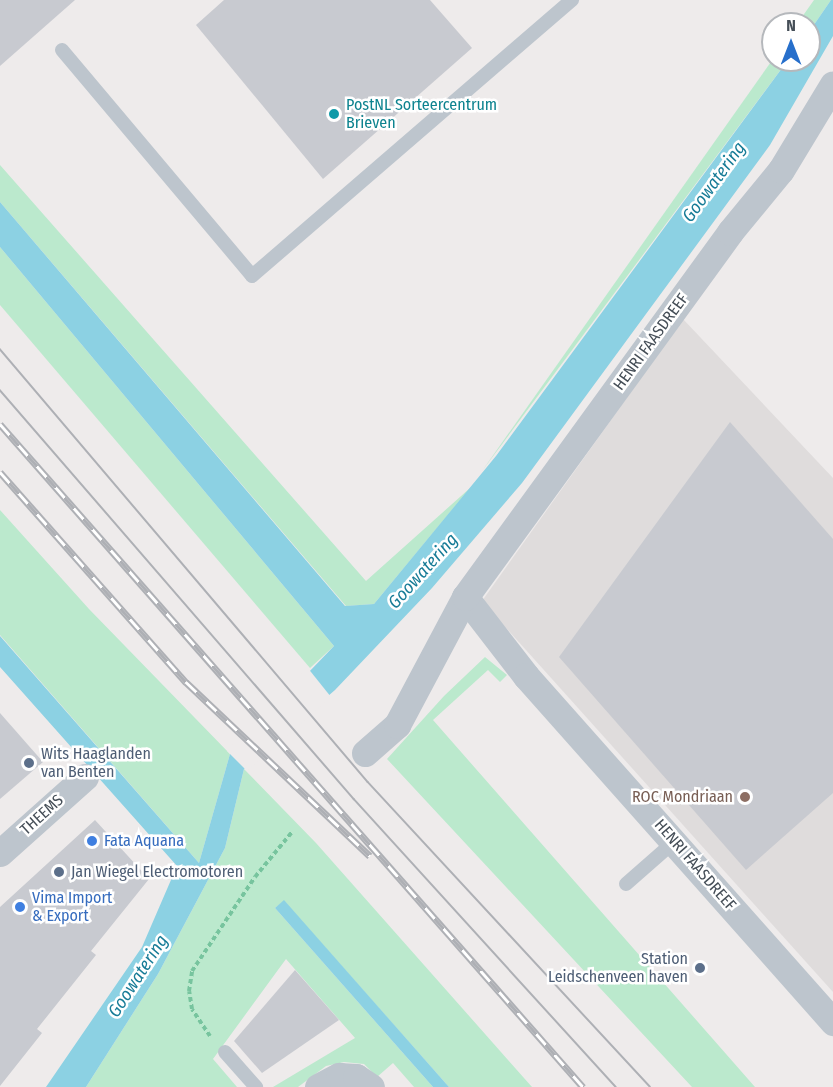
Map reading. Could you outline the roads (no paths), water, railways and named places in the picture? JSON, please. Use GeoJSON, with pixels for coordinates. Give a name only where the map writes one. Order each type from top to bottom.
{"type":"FeatureCollection","features":[{"type":"Feature","properties":{"kind":"street","name":"HENRI FAASDREEF"},"geometry":{"type":"LineString","coordinates":[[365,753],[396,725],[465,597],[730,232],[781,170],[833,84]]}},
{"type":"Feature","properties":{"kind":"street","name":"HENRI FAASDREEF"},"geometry":{"type":"LineString","coordinates":[[465,597],[526,676],[833,1022]]}},
{"type":"Feature","properties":{"kind":"street","name":"THEEMS"},"geometry":{"type":"LineString","coordinates":[[0,853],[85,777]]}},
{"type":"Feature","properties":{"kind":"street"},"geometry":{"type":"LineString","coordinates":[[318,1087],[339,1076],[356,1077],[371,1087]]}},
{"type":"Feature","properties":{"kind":"lane"},"geometry":{"type":"LineString","coordinates":[[62,50],[252,276],[572,0]]}},
{"type":"Feature","properties":{"kind":"lane"},"geometry":{"type":"LineString","coordinates":[[626,884],[674,842]]}},
{"type":"Feature","properties":{"kind":"lane"},"geometry":{"type":"LineString","coordinates":[[225,1052],[256,1087]]}},
{"type":"Feature","properties":{"kind":"water"},"geometry":{"type":"Polygon","coordinates":[[[833,0],[833,36],[821,57],[821,15],[833,0]]]}},
{"type":"Feature","properties":{"kind":"water","name":"Goowatering"},"geometry":{"type":"Polygon","coordinates":[[[779,72],[812,72],[770,145],[522,483],[432,588],[335,690],[244,769],[225,848],[158,974],[86,1087],[46,1087],[142,947],[177,866],[0,667],[0,636],[199,863],[230,754],[334,646],[0,247],[0,202],[345,606],[374,604],[496,456],[779,72]]]}},
{"type":"Feature","properties":{"kind":"water"},"geometry":{"type":"Polygon","coordinates":[[[284,900],[449,1087],[433,1087],[275,908],[284,900]]]}},
{"type":"Feature","properties":{"kind":"tram line"},"geometry":{"type":"LineString","coordinates":[[0,349],[368,782],[650,1087]]}},
{"type":"Feature","properties":{"kind":"tram line"},"geometry":{"type":"LineString","coordinates":[[0,390],[354,799],[616,1087]]}},
{"type":"Feature","properties":{"kind":"railway"},"geometry":{"type":"LineString","coordinates":[[0,424],[583,1087]]}},
{"type":"Feature","properties":{"kind":"railway"},"geometry":{"type":"LineString","coordinates":[[0,472],[186,682],[370,856]]}},
{"type":"Feature","properties":{"kind":"place","name":"PostNL Sorteercentrum Brieven"},"geometry":{"type":"Point","coordinates":[334,114]}},
{"type":"Feature","properties":{"kind":"place","name":"Wits Haaglanden van Benten"},"geometry":{"type":"Point","coordinates":[29,763]}},
{"type":"Feature","properties":{"kind":"place","name":"ROC Mondriaan"},"geometry":{"type":"Point","coordinates":[745,797]}},
{"type":"Feature","properties":{"kind":"place","name":"Fata Aquana"},"geometry":{"type":"Point","coordinates":[92,841]}},
{"type":"Feature","properties":{"kind":"place","name":"Jan Wiegel Electromotoren"},"geometry":{"type":"Point","coordinates":[59,872]}},
{"type":"Feature","properties":{"kind":"place","name":"Vima Import & Export"},"geometry":{"type":"Point","coordinates":[20,907]}},
{"type":"Feature","properties":{"kind":"place","name":"Station Leidschenveen haven"},"geometry":{"type":"Point","coordinates":[700,968]}}]}
